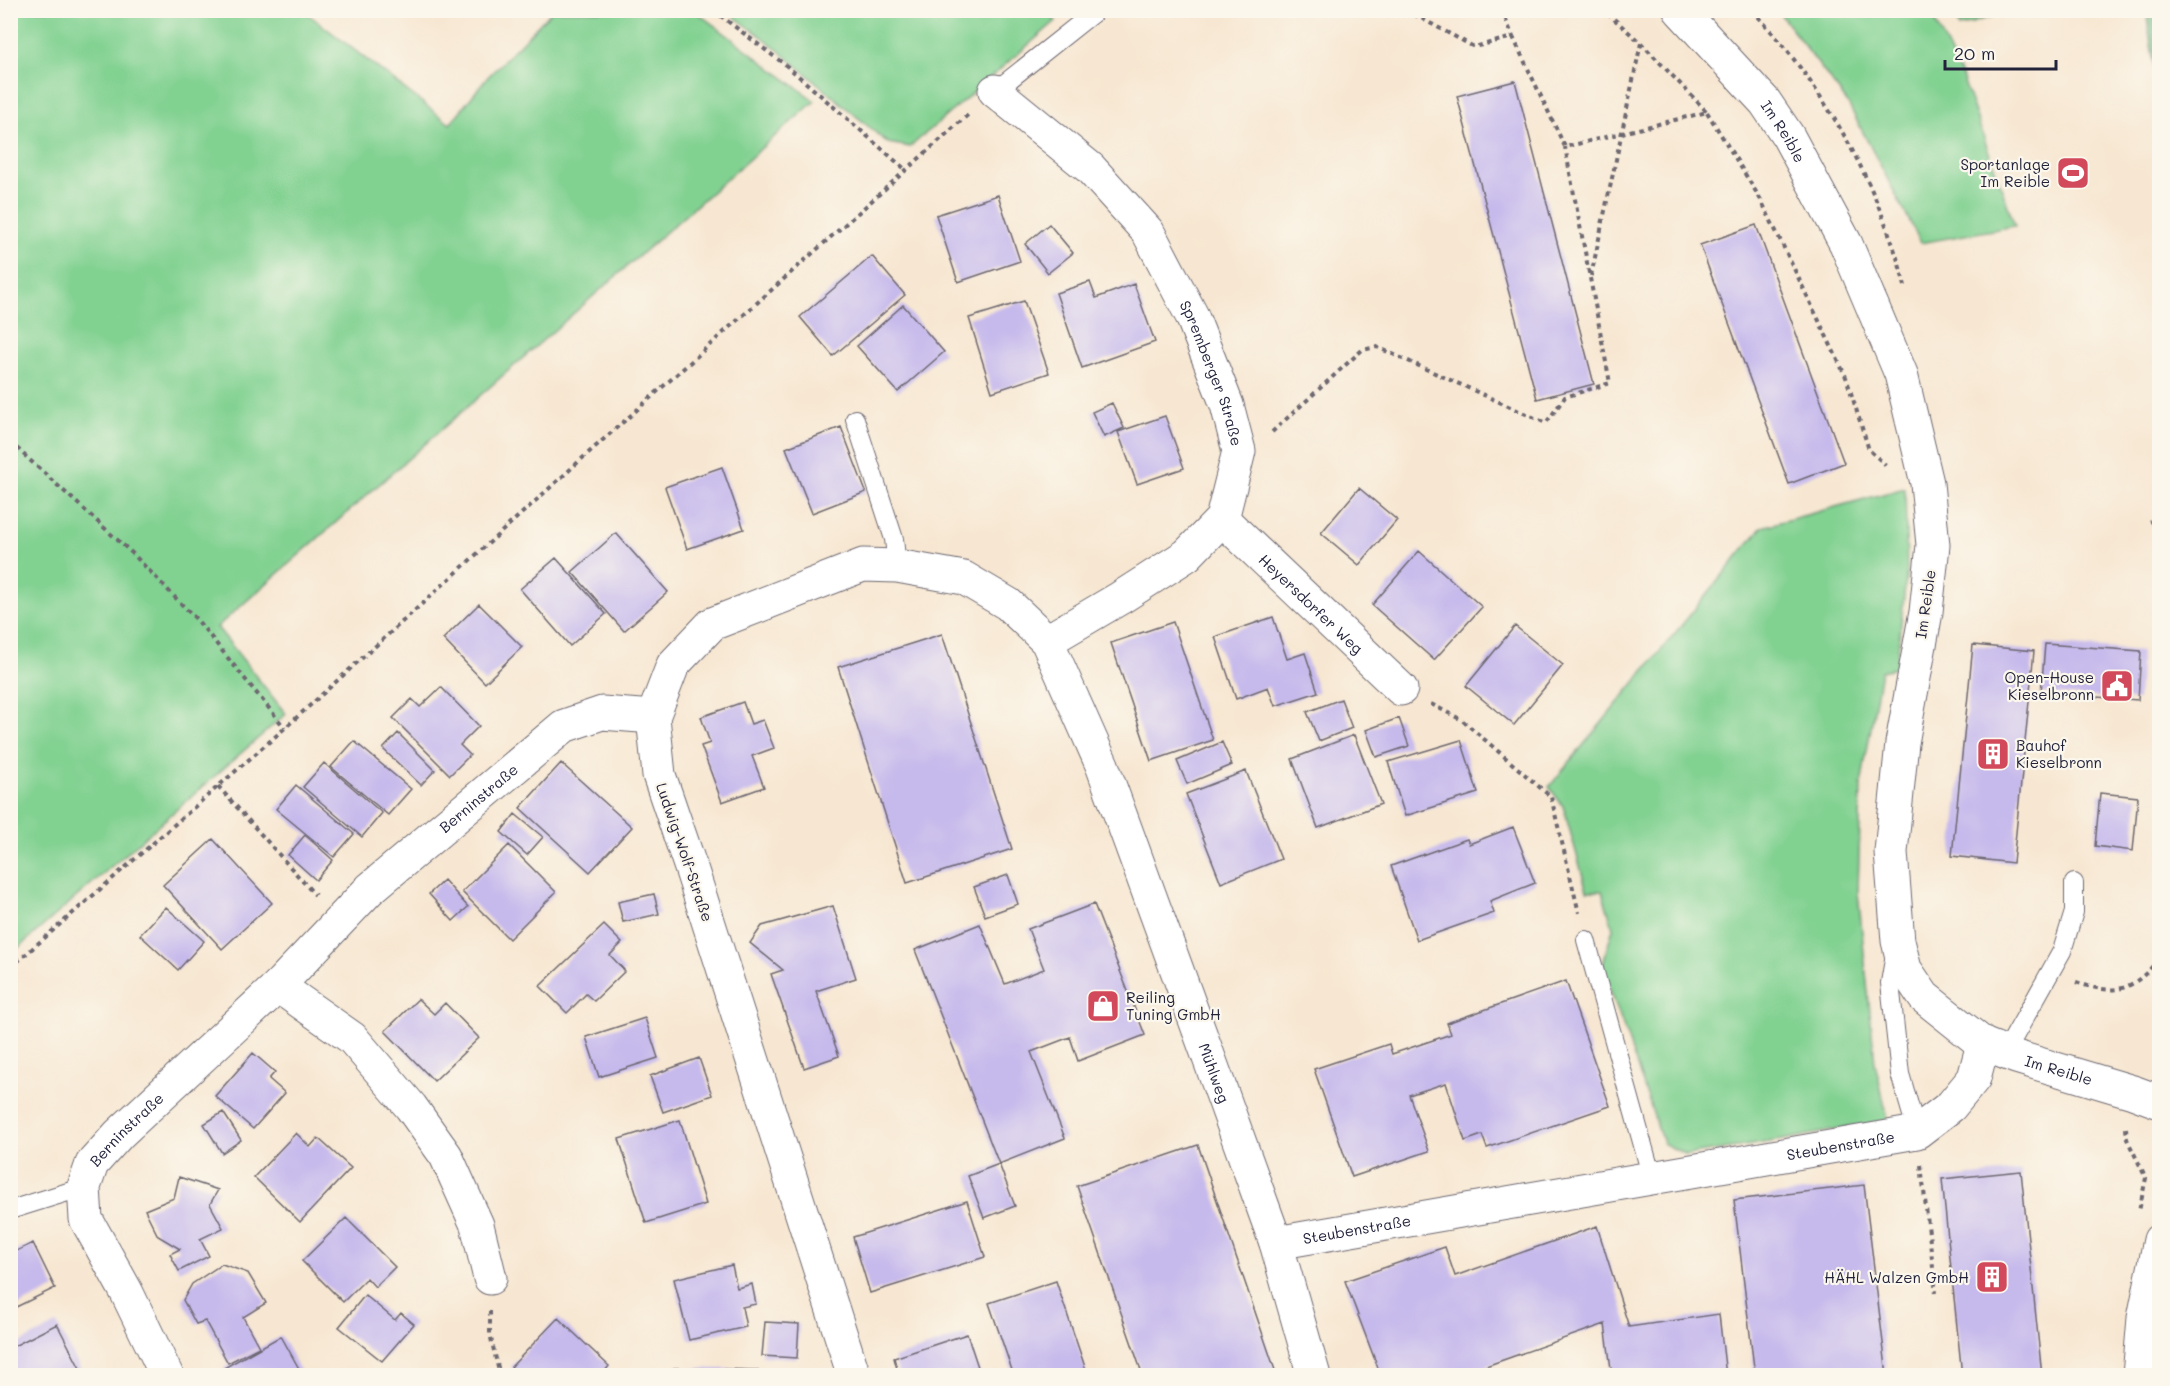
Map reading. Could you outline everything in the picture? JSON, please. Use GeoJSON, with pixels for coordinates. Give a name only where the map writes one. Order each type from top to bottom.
{"type":"FeatureCollection","features":[{"type":"Feature","properties":{"kind":"street","name":"Im Reible"},"geometry":{"type":"LineString","coordinates":[[1680,10],[1764,102],[1788,136],[1846,243],[1901,374],[1927,483],[1933,545],[1926,612],[1902,744],[1891,852],[1898,941],[1905,969],[1924,998],[1994,1048],[2160,1102]]}},
{"type":"Feature","properties":{"kind":"street","name":"Spremberger Straße"},"geometry":{"type":"LineString","coordinates":[[994,91],[1090,168],[1148,231],[1192,316],[1227,405],[1239,451],[1222,519]]}},
{"type":"Feature","properties":{"kind":"street"},"geometry":{"type":"LineString","coordinates":[[1047,641],[1187,555],[1222,519]]}},
{"type":"Feature","properties":{"kind":"street","name":"Heyersdorfer Weg"},"geometry":{"type":"LineString","coordinates":[[1222,519],[1401,689]]}},
{"type":"Feature","properties":{"kind":"street","name":"Ludwig-Wolf-Straße"},"geometry":{"type":"LineString","coordinates":[[854,1376],[659,775],[653,717],[673,665],[712,624],[863,565],[897,566],[964,578],[1008,604],[1047,641]]}},
{"type":"Feature","properties":{"kind":"street","name":"Mühlweg"},"geometry":{"type":"LineString","coordinates":[[1047,641],[1102,765],[1276,1243],[1314,1376]]}},
{"type":"Feature","properties":{"kind":"street","name":"Berninstraße"},"geometry":{"type":"LineString","coordinates":[[167,1376],[126,1291],[86,1219],[84,1187],[92,1164],[118,1134],[278,986],[370,889],[564,726],[602,713],[653,717]]}},
{"type":"Feature","properties":{"kind":"street"},"geometry":{"type":"LineString","coordinates":[[278,986],[352,1038],[411,1107],[446,1155],[477,1225],[490,1278]]}},
{"type":"Feature","properties":{"kind":"street","name":"Steubenstraße"},"geometry":{"type":"LineString","coordinates":[[1276,1243],[1917,1132],[1951,1106],[1974,1078],[1994,1048]]}},
{"type":"Feature","properties":{"kind":"street"},"geometry":{"type":"LineString","coordinates":[[2139,1376],[2144,1318],[2160,1240]]}},
{"type":"Feature","properties":{"kind":"lane"},"geometry":{"type":"LineString","coordinates":[[994,91],[1097,10]]}},
{"type":"Feature","properties":{"kind":"lane"},"geometry":{"type":"LineString","coordinates":[[855,418],[894,539],[897,566]]}},
{"type":"Feature","properties":{"kind":"lane"},"geometry":{"type":"LineString","coordinates":[[1994,1048],[2050,972],[2062,951],[2074,912],[2074,883]]}},
{"type":"Feature","properties":{"kind":"lane"},"geometry":{"type":"LineString","coordinates":[[1586,940],[1652,1178]]}},
{"type":"Feature","properties":{"kind":"lane"},"geometry":{"type":"LineString","coordinates":[[1898,941],[1890,983],[1900,1074],[1917,1132]]}},
{"type":"Feature","properties":{"kind":"lane"},"geometry":{"type":"LineString","coordinates":[[10,1210],[84,1187]]}},
{"type":"Feature","properties":{"kind":"path"},"geometry":{"type":"LineString","coordinates":[[713,10],[788,68],[906,170]]}},
{"type":"Feature","properties":{"kind":"path"},"geometry":{"type":"LineString","coordinates":[[1406,10],[1473,47],[1513,37]]}},
{"type":"Feature","properties":{"kind":"path"},"geometry":{"type":"LineString","coordinates":[[1239,451],[1253,448],[1362,350],[1377,347],[1546,423],[1565,397],[1610,383],[1566,147],[1502,10]]}},
{"type":"Feature","properties":{"kind":"path"},"geometry":{"type":"LineString","coordinates":[[1604,10],[1641,43],[1707,112],[1766,210],[1846,377],[1869,450],[1903,480],[1927,483]]}},
{"type":"Feature","properties":{"kind":"path"},"geometry":{"type":"LineString","coordinates":[[1591,279],[1641,43]]}},
{"type":"Feature","properties":{"kind":"path"},"geometry":{"type":"LineString","coordinates":[[10,968],[285,728],[576,464],[994,91]]}},
{"type":"Feature","properties":{"kind":"path"},"geometry":{"type":"LineString","coordinates":[[1566,147],[1707,112]]}},
{"type":"Feature","properties":{"kind":"path"},"geometry":{"type":"LineString","coordinates":[[10,442],[133,554],[197,620],[285,728]]}},
{"type":"Feature","properties":{"kind":"path"},"geometry":{"type":"LineString","coordinates":[[2151,519],[2160,542]]}},
{"type":"Feature","properties":{"kind":"path"},"geometry":{"type":"LineString","coordinates":[[1401,689],[1462,720],[1551,797],[1586,940]]}},
{"type":"Feature","properties":{"kind":"path"},"geometry":{"type":"LineString","coordinates":[[218,786],[309,887],[335,925]]}},
{"type":"Feature","properties":{"kind":"path"},"geometry":{"type":"LineString","coordinates":[[2050,972],[2088,987],[2119,990],[2143,978],[2160,958]]}},
{"type":"Feature","properties":{"kind":"path"},"geometry":{"type":"LineString","coordinates":[[1917,1132],[1936,1293]]}},
{"type":"Feature","properties":{"kind":"path"},"geometry":{"type":"LineString","coordinates":[[490,1278],[490,1334],[500,1376]]}},
{"type":"Feature","properties":{"kind":"green space"},"geometry":{"type":"Polygon","coordinates":[[[11,10],[304,11],[450,124],[485,80],[552,11],[695,11],[815,101],[217,627],[286,714],[18,948],[10,948],[11,10]]]}},
{"type":"Feature","properties":{"kind":"green space"},"geometry":{"type":"Polygon","coordinates":[[[1044,10],[1056,21],[910,147],[888,143],[765,39],[726,11],[1044,10]]]}},
{"type":"Feature","properties":{"kind":"green space"},"geometry":{"type":"Polygon","coordinates":[[[1778,11],[1930,11],[1963,79],[2015,226],[1921,243],[1847,102],[1778,11]]]}},
{"type":"Feature","properties":{"kind":"green space"},"geometry":{"type":"Polygon","coordinates":[[[1951,11],[2009,11],[1959,27],[1951,11]]]}},
{"type":"Feature","properties":{"kind":"green space"},"geometry":{"type":"Polygon","coordinates":[[[2146,11],[2159,11],[2159,99],[2146,11]]]}},
{"type":"Feature","properties":{"kind":"green space"},"geometry":{"type":"Polygon","coordinates":[[[1905,488],[1907,569],[1896,668],[1881,671],[1861,785],[1858,892],[1875,1063],[1888,1120],[1686,1155],[1663,1143],[1602,967],[1613,928],[1602,891],[1587,891],[1563,806],[1549,787],[1762,527],[1905,488]]]}},
{"type":"Feature","properties":{"kind":"building"},"geometry":{"type":"Polygon","coordinates":[[[1515,81],[1594,384],[1537,399],[1457,96],[1515,81]]]}},
{"type":"Feature","properties":{"kind":"building"},"geometry":{"type":"Polygon","coordinates":[[[998,195],[1020,261],[958,282],[936,215],[998,195]]]}},
{"type":"Feature","properties":{"kind":"building"},"geometry":{"type":"Polygon","coordinates":[[[1049,224],[1073,253],[1048,273],[1025,244],[1049,224]]]}},
{"type":"Feature","properties":{"kind":"building"},"geometry":{"type":"Polygon","coordinates":[[[1756,225],[1844,463],[1789,484],[1700,245],[1756,225]]]}},
{"type":"Feature","properties":{"kind":"building"},"geometry":{"type":"Polygon","coordinates":[[[872,256],[905,295],[833,356],[800,317],[872,256]]]}},
{"type":"Feature","properties":{"kind":"building"},"geometry":{"type":"Polygon","coordinates":[[[1090,282],[1096,298],[1134,284],[1155,342],[1082,368],[1056,293],[1090,282]]]}},
{"type":"Feature","properties":{"kind":"building"},"geometry":{"type":"Polygon","coordinates":[[[1024,301],[1049,373],[992,392],[969,318],[1024,301]]]}},
{"type":"Feature","properties":{"kind":"building"},"geometry":{"type":"Polygon","coordinates":[[[903,305],[944,352],[898,392],[857,346],[903,305]]]}},
{"type":"Feature","properties":{"kind":"building"},"geometry":{"type":"Polygon","coordinates":[[[1112,403],[1124,428],[1104,437],[1092,412],[1112,403]]]}},
{"type":"Feature","properties":{"kind":"building"},"geometry":{"type":"Polygon","coordinates":[[[1165,416],[1184,468],[1137,484],[1118,432],[1165,416]]]}},
{"type":"Feature","properties":{"kind":"building"},"geometry":{"type":"Polygon","coordinates":[[[841,427],[866,492],[812,513],[786,448],[841,427]]]}},
{"type":"Feature","properties":{"kind":"building"},"geometry":{"type":"Polygon","coordinates":[[[722,467],[744,529],[687,549],[665,487],[722,467]]]}},
{"type":"Feature","properties":{"kind":"building"},"geometry":{"type":"Polygon","coordinates":[[[1359,488],[1397,520],[1359,565],[1321,533],[1359,488]]]}},
{"type":"Feature","properties":{"kind":"building"},"geometry":{"type":"Polygon","coordinates":[[[616,533],[668,592],[624,631],[572,572],[616,533]]]}},
{"type":"Feature","properties":{"kind":"building"},"geometry":{"type":"Polygon","coordinates":[[[1419,551],[1482,607],[1434,660],[1372,605],[1419,551]]]}},
{"type":"Feature","properties":{"kind":"building"},"geometry":{"type":"Polygon","coordinates":[[[556,558],[606,614],[570,646],[520,589],[556,558]]]}},
{"type":"Feature","properties":{"kind":"building"},"geometry":{"type":"Polygon","coordinates":[[[479,604],[522,647],[485,683],[443,639],[479,604]]]}},
{"type":"Feature","properties":{"kind":"building"},"geometry":{"type":"Polygon","coordinates":[[[1273,617],[1287,659],[1305,653],[1318,692],[1275,706],[1268,687],[1236,699],[1215,637],[1273,617]]]}},
{"type":"Feature","properties":{"kind":"building"},"geometry":{"type":"Polygon","coordinates":[[[1173,622],[1213,740],[1151,761],[1111,643],[1173,622]]]}},
{"type":"Feature","properties":{"kind":"building"},"geometry":{"type":"Polygon","coordinates":[[[1515,626],[1563,665],[1514,725],[1466,686],[1515,626]]]}},
{"type":"Feature","properties":{"kind":"building"},"geometry":{"type":"Polygon","coordinates":[[[942,634],[1012,849],[907,883],[838,667],[942,634]]]}},
{"type":"Feature","properties":{"kind":"building"},"geometry":{"type":"Polygon","coordinates":[[[2045,644],[2141,651],[2138,700],[2041,693],[2045,644]]]}},
{"type":"Feature","properties":{"kind":"building","name":"Bauhof Kieselbronn"},"geometry":{"type":"Polygon","coordinates":[[[1973,645],[2034,651],[2013,863],[1952,856],[1973,645]]]}},
{"type":"Feature","properties":{"kind":"building"},"geometry":{"type":"Polygon","coordinates":[[[441,687],[479,726],[460,745],[470,755],[450,775],[393,718],[412,699],[420,707],[441,687]]]}},
{"type":"Feature","properties":{"kind":"building"},"geometry":{"type":"Polygon","coordinates":[[[1341,699],[1352,728],[1319,741],[1307,712],[1341,699]]]}},
{"type":"Feature","properties":{"kind":"building"},"geometry":{"type":"Polygon","coordinates":[[[743,702],[751,724],[763,720],[774,748],[752,756],[764,787],[722,802],[701,746],[710,743],[701,717],[743,702]]]}},
{"type":"Feature","properties":{"kind":"building"},"geometry":{"type":"Polygon","coordinates":[[[1399,718],[1409,746],[1376,757],[1366,730],[1399,718]]]}},
{"type":"Feature","properties":{"kind":"building"},"geometry":{"type":"Polygon","coordinates":[[[398,733],[435,770],[421,785],[383,749],[398,733]]]}},
{"type":"Feature","properties":{"kind":"building"},"geometry":{"type":"Polygon","coordinates":[[[1354,735],[1381,804],[1318,828],[1292,759],[1354,735]]]}},
{"type":"Feature","properties":{"kind":"building"},"geometry":{"type":"Polygon","coordinates":[[[1461,740],[1478,793],[1405,816],[1388,762],[1461,740]]]}},
{"type":"Feature","properties":{"kind":"building"},"geometry":{"type":"Polygon","coordinates":[[[354,741],[411,789],[388,815],[331,767],[354,741]]]}},
{"type":"Feature","properties":{"kind":"building"},"geometry":{"type":"Polygon","coordinates":[[[1222,742],[1232,765],[1187,784],[1177,761],[1222,742]]]}},
{"type":"Feature","properties":{"kind":"building"},"geometry":{"type":"Polygon","coordinates":[[[324,763],[382,813],[362,837],[303,787],[324,763]]]}},
{"type":"Feature","properties":{"kind":"building"},"geometry":{"type":"Polygon","coordinates":[[[561,763],[632,827],[590,872],[520,808],[561,763]]]}},
{"type":"Feature","properties":{"kind":"building"},"geometry":{"type":"Polygon","coordinates":[[[1246,771],[1281,859],[1221,883],[1186,794],[1246,771]]]}},
{"type":"Feature","properties":{"kind":"building"},"geometry":{"type":"Polygon","coordinates":[[[296,785],[354,834],[334,857],[276,809],[296,785]]]}},
{"type":"Feature","properties":{"kind":"building"},"geometry":{"type":"Polygon","coordinates":[[[2100,793],[2138,797],[2133,851],[2095,846],[2100,793]]]}},
{"type":"Feature","properties":{"kind":"building"},"geometry":{"type":"Polygon","coordinates":[[[515,814],[543,837],[527,855],[501,832],[515,814]]]}},
{"type":"Feature","properties":{"kind":"building"},"geometry":{"type":"Polygon","coordinates":[[[1513,827],[1535,883],[1490,901],[1494,913],[1417,940],[1391,866],[1467,839],[1469,844],[1513,827]]]}},
{"type":"Feature","properties":{"kind":"building"},"geometry":{"type":"Polygon","coordinates":[[[305,835],[333,860],[316,880],[288,855],[305,835]]]}},
{"type":"Feature","properties":{"kind":"building"},"geometry":{"type":"Polygon","coordinates":[[[213,839],[272,903],[222,949],[163,885],[213,839]]]}},
{"type":"Feature","properties":{"kind":"building"},"geometry":{"type":"Polygon","coordinates":[[[509,845],[556,892],[509,939],[462,892],[509,845]]]}},
{"type":"Feature","properties":{"kind":"building"},"geometry":{"type":"Polygon","coordinates":[[[1008,875],[1018,904],[985,916],[974,887],[1008,875]]]}},
{"type":"Feature","properties":{"kind":"building"},"geometry":{"type":"Polygon","coordinates":[[[444,880],[468,907],[453,921],[429,894],[444,880]]]}},
{"type":"Feature","properties":{"kind":"building"},"geometry":{"type":"Polygon","coordinates":[[[654,894],[659,914],[623,922],[618,902],[654,894]]]}},
{"type":"Feature","properties":{"kind":"building"},"geometry":{"type":"Polygon","coordinates":[[[1094,904],[1145,1035],[1078,1061],[1070,1037],[1031,1052],[1065,1138],[999,1164],[915,950],[980,924],[1005,984],[1044,969],[1028,929],[1094,904]]]}},
{"type":"Feature","properties":{"kind":"building"},"geometry":{"type":"Polygon","coordinates":[[[833,906],[856,978],[816,991],[839,1056],[804,1068],[771,974],[783,970],[750,943],[762,926],[833,906]]]}},
{"type":"Feature","properties":{"kind":"building"},"geometry":{"type":"Polygon","coordinates":[[[166,907],[204,941],[178,970],[140,935],[166,907]]]}},
{"type":"Feature","properties":{"kind":"building"},"geometry":{"type":"Polygon","coordinates":[[[604,925],[622,943],[610,955],[625,971],[594,1001],[586,994],[567,1013],[540,986],[604,925]]]}},
{"type":"Feature","properties":{"kind":"building"},"geometry":{"type":"Polygon","coordinates":[[[1566,981],[1610,1106],[1487,1148],[1482,1135],[1465,1141],[1446,1083],[1409,1095],[1429,1151],[1352,1177],[1314,1069],[1389,1044],[1392,1054],[1451,1034],[1447,1023],[1566,981]]]}},
{"type":"Feature","properties":{"kind":"building"},"geometry":{"type":"Polygon","coordinates":[[[418,999],[434,1014],[445,1003],[479,1038],[434,1081],[385,1031],[418,999]]]}},
{"type":"Feature","properties":{"kind":"building"},"geometry":{"type":"Polygon","coordinates":[[[645,1018],[658,1058],[599,1077],[586,1037],[645,1018]]]}},
{"type":"Feature","properties":{"kind":"building"},"geometry":{"type":"Polygon","coordinates":[[[253,1053],[275,1072],[269,1079],[285,1093],[253,1129],[215,1096],[253,1053]]]}},
{"type":"Feature","properties":{"kind":"building"},"geometry":{"type":"Polygon","coordinates":[[[699,1058],[712,1095],[663,1112],[650,1076],[699,1058]]]}},
{"type":"Feature","properties":{"kind":"building"},"geometry":{"type":"Polygon","coordinates":[[[223,1112],[241,1140],[222,1153],[204,1124],[223,1112]]]}},
{"type":"Feature","properties":{"kind":"building"},"geometry":{"type":"Polygon","coordinates":[[[680,1120],[706,1204],[646,1223],[619,1139],[680,1120]]]}},
{"type":"Feature","properties":{"kind":"building"},"geometry":{"type":"Polygon","coordinates":[[[296,1133],[310,1147],[318,1138],[351,1168],[300,1222],[254,1177],[296,1133]]]}},
{"type":"Feature","properties":{"kind":"building"},"geometry":{"type":"Polygon","coordinates":[[[1198,1145],[1277,1376],[1143,1376],[1077,1186],[1198,1145]]]}},
{"type":"Feature","properties":{"kind":"building"},"geometry":{"type":"Polygon","coordinates":[[[999,1164],[1015,1206],[984,1218],[968,1176],[999,1164]]]}},
{"type":"Feature","properties":{"kind":"building","name":"HÄHL Walzen GmbH"},"geometry":{"type":"Polygon","coordinates":[[[2021,1171],[2042,1376],[1962,1376],[1942,1179],[2021,1171]]]}},
{"type":"Feature","properties":{"kind":"building"},"geometry":{"type":"Polygon","coordinates":[[[179,1177],[218,1190],[210,1204],[223,1228],[200,1239],[209,1256],[179,1271],[170,1254],[180,1249],[158,1236],[145,1210],[174,1198],[179,1177]]]}},
{"type":"Feature","properties":{"kind":"building"},"geometry":{"type":"Polygon","coordinates":[[[1864,1185],[1887,1376],[1755,1376],[1734,1200],[1864,1185]]]}},
{"type":"Feature","properties":{"kind":"building"},"geometry":{"type":"Polygon","coordinates":[[[967,1201],[985,1257],[870,1293],[853,1237],[967,1201]]]}},
{"type":"Feature","properties":{"kind":"building"},"geometry":{"type":"Polygon","coordinates":[[[346,1218],[395,1267],[375,1287],[367,1278],[343,1302],[302,1261],[346,1218]]]}},
{"type":"Feature","properties":{"kind":"building"},"geometry":{"type":"Polygon","coordinates":[[[1597,1226],[1629,1327],[1719,1314],[1726,1376],[1612,1376],[1605,1324],[1486,1366],[1489,1376],[1381,1376],[1345,1281],[1445,1247],[1455,1276],[1597,1226]]]}},
{"type":"Feature","properties":{"kind":"building"},"geometry":{"type":"Polygon","coordinates":[[[33,1243],[55,1288],[10,1310],[10,1254],[33,1243]]]}},
{"type":"Feature","properties":{"kind":"building"},"geometry":{"type":"Polygon","coordinates":[[[222,1264],[248,1273],[266,1303],[243,1317],[259,1347],[228,1363],[205,1321],[196,1324],[183,1300],[192,1284],[222,1264]]]}},
{"type":"Feature","properties":{"kind":"building"},"geometry":{"type":"Polygon","coordinates":[[[732,1265],[737,1288],[752,1284],[756,1304],[742,1307],[746,1327],[689,1340],[674,1279],[732,1265]]]}},
{"type":"Feature","properties":{"kind":"building"},"geometry":{"type":"Polygon","coordinates":[[[1056,1281],[1088,1376],[1014,1376],[989,1303],[1056,1281]]]}},
{"type":"Feature","properties":{"kind":"building"},"geometry":{"type":"Polygon","coordinates":[[[365,1295],[395,1320],[401,1313],[414,1324],[382,1361],[339,1327],[365,1295]]]}},
{"type":"Feature","properties":{"kind":"building"},"geometry":{"type":"Polygon","coordinates":[[[558,1318],[609,1366],[601,1376],[520,1376],[511,1367],[558,1318]]]}},
{"type":"Feature","properties":{"kind":"building"},"geometry":{"type":"Polygon","coordinates":[[[765,1322],[799,1324],[797,1358],[762,1356],[765,1322]]]}},
{"type":"Feature","properties":{"kind":"building"},"geometry":{"type":"Polygon","coordinates":[[[57,1324],[84,1376],[10,1376],[10,1348],[57,1324]]]}},
{"type":"Feature","properties":{"kind":"building"},"geometry":{"type":"Polygon","coordinates":[[[967,1334],[981,1376],[899,1376],[894,1358],[967,1334]]]}},
{"type":"Feature","properties":{"kind":"building"},"geometry":{"type":"Polygon","coordinates":[[[281,1336],[303,1376],[228,1376],[224,1368],[281,1336]]]}},
{"type":"Feature","properties":{"kind":"building"},"geometry":{"type":"Polygon","coordinates":[[[674,1368],[758,1370],[758,1376],[674,1376],[674,1368]]]}},
{"type":"Feature","properties":{"kind":"place","name":"Sportanlage Im Reible"},"geometry":{"type":"Point","coordinates":[2073,173]}},
{"type":"Feature","properties":{"kind":"place","name":"Open-House Kieselbronn"},"geometry":{"type":"Point","coordinates":[2117,686]}},
{"type":"Feature","properties":{"kind":"place","name":"Bauhof Kieselbronn"},"geometry":{"type":"Point","coordinates":[1993,754]}},
{"type":"Feature","properties":{"kind":"place","name":"Reiling Tuning GmbH"},"geometry":{"type":"Point","coordinates":[1103,1006]}},
{"type":"Feature","properties":{"kind":"place","name":"HÄHL Walzen GmbH"},"geometry":{"type":"Point","coordinates":[1992,1277]}}]}
